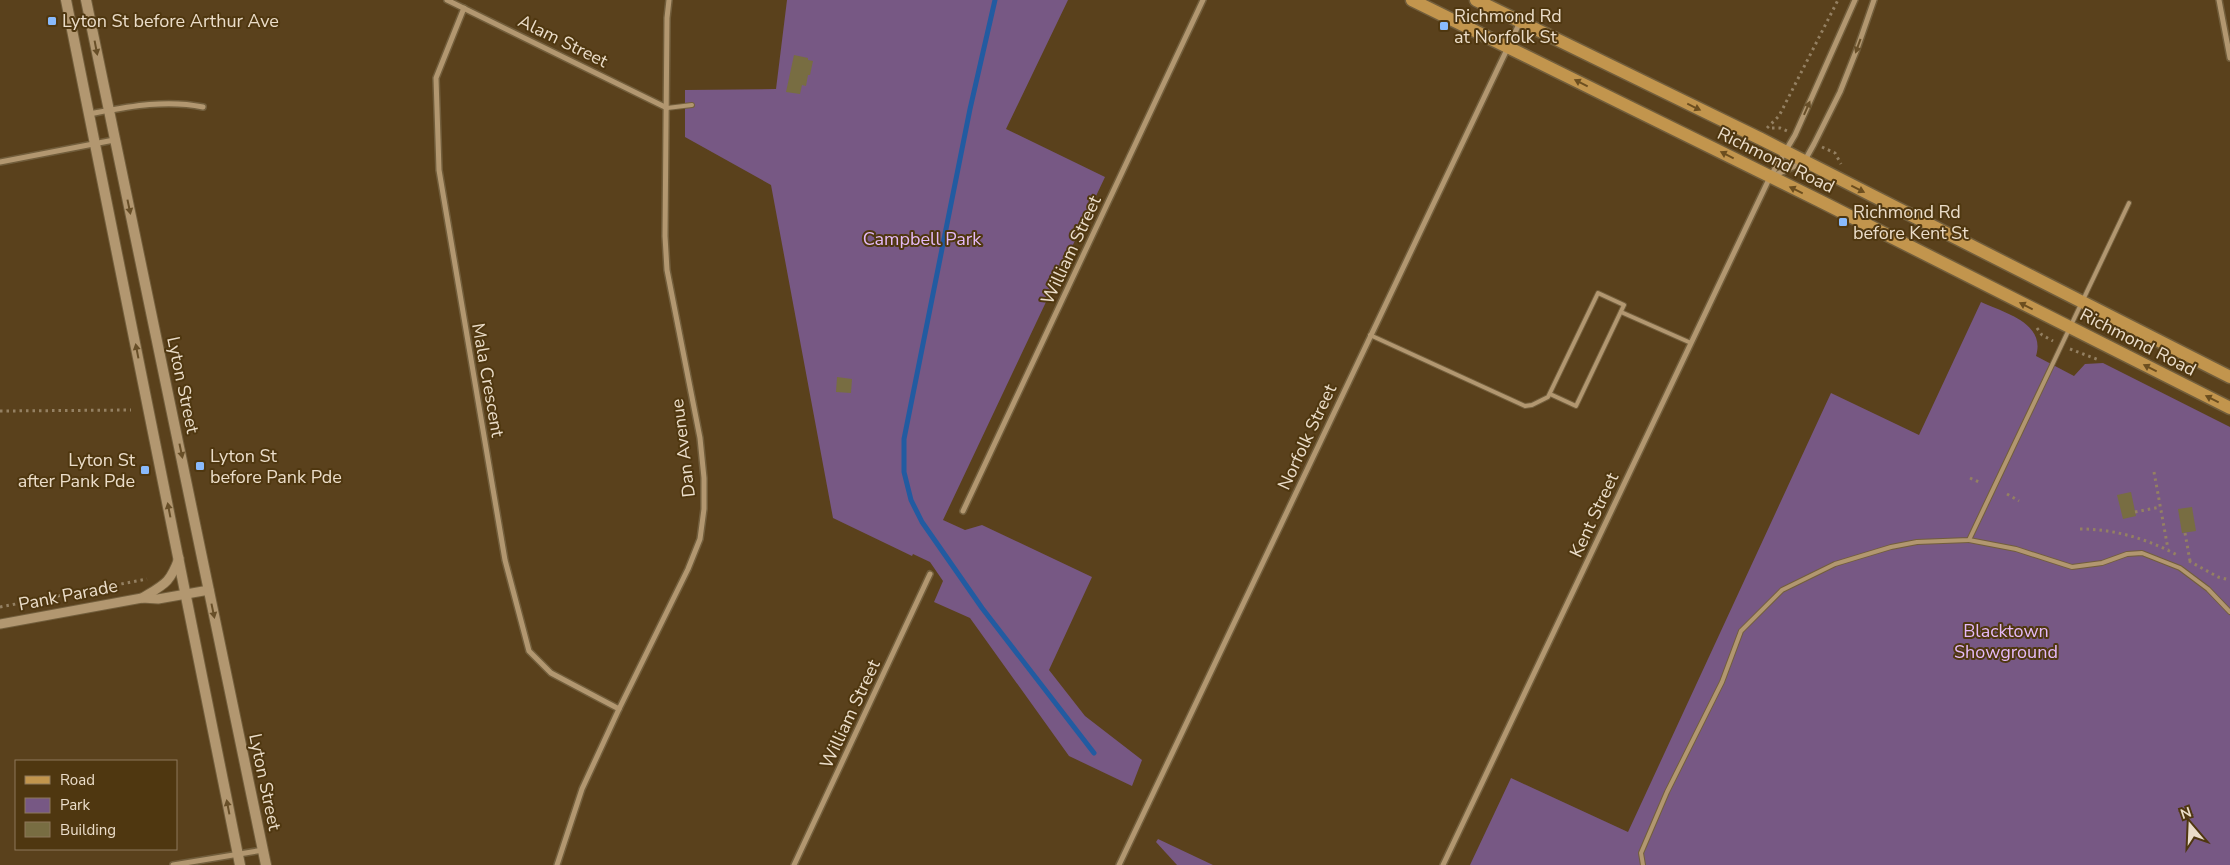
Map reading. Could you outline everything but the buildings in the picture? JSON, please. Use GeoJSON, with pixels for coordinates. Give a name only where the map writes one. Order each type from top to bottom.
{"type":"FeatureCollection","features":[{"type":"Feature","properties":{"kind":"main road"},"geometry":{"type":"LineString","coordinates":[[66,0],[239,860]]}},
{"type":"Feature","properties":{"kind":"main road","name":"Lyton Street"},"geometry":{"type":"LineString","coordinates":[[86,0],[266,865]]}},
{"type":"Feature","properties":{"kind":"main road","name":"Richmond Road"},"geometry":{"type":"LineString","coordinates":[[1412,0],[1508,46],[2230,408]]}},
{"type":"Feature","properties":{"kind":"main road","name":"Richmond Road"},"geometry":{"type":"LineString","coordinates":[[1476,0],[1784,151],[2230,377]]}},
{"type":"Feature","properties":{"kind":"street","name":"Alam Street"},"geometry":{"type":"LineString","coordinates":[[447,0],[667,108]]}},
{"type":"Feature","properties":{"kind":"street","name":"Dan Avenue"},"geometry":{"type":"LineString","coordinates":[[556,865],[582,789],[688,569],[700,539],[704,509],[704,478],[700,438],[667,270],[667,18],[670,0]]}},
{"type":"Feature","properties":{"kind":"street","name":"William Street"},"geometry":{"type":"LineString","coordinates":[[963,511],[1203,0]]}},
{"type":"Feature","properties":{"kind":"street","name":"Kent Street"},"geometry":{"type":"LineString","coordinates":[[1443,865],[1770,177],[1795,135],[1855,0]]}},
{"type":"Feature","properties":{"kind":"street"},"geometry":{"type":"LineString","coordinates":[[1770,177],[1804,162],[1840,92],[1874,0]]}},
{"type":"Feature","properties":{"kind":"street"},"geometry":{"type":"LineString","coordinates":[[2219,0],[2230,58]]}},
{"type":"Feature","properties":{"kind":"street","name":"Mala Crescent"},"geometry":{"type":"LineString","coordinates":[[464,8],[436,78],[439,170],[505,560],[529,651],[551,672],[619,709]]}},
{"type":"Feature","properties":{"kind":"street","name":"Norfolk Street"},"geometry":{"type":"LineString","coordinates":[[1119,865],[1520,22]]}},
{"type":"Feature","properties":{"kind":"street"},"geometry":{"type":"LineString","coordinates":[[89,114],[137,106],[179,103],[203,107]]}},
{"type":"Feature","properties":{"kind":"street"},"geometry":{"type":"LineString","coordinates":[[0,162],[114,140]]}},
{"type":"Feature","properties":{"kind":"street","name":"Pank Parade"},"geometry":{"type":"LineString","coordinates":[[142,598],[167,583],[173,574],[179,558]]}},
{"type":"Feature","properties":{"kind":"street","name":"William Street"},"geometry":{"type":"LineString","coordinates":[[794,865],[930,574]]}},
{"type":"Feature","properties":{"kind":"street","name":"Pank Parade"},"geometry":{"type":"LineString","coordinates":[[0,624],[142,598],[158,599],[209,590]]}},
{"type":"Feature","properties":{"kind":"street"},"geometry":{"type":"LineString","coordinates":[[173,865],[239,860],[262,850]]}},
{"type":"Feature","properties":{"kind":"lane"},"geometry":{"type":"LineString","coordinates":[[667,108],[692,105]]}},
{"type":"Feature","properties":{"kind":"lane"},"geometry":{"type":"LineString","coordinates":[[1969,540],[2129,203]]}},
{"type":"Feature","properties":{"kind":"lane"},"geometry":{"type":"LineString","coordinates":[[1370,335],[1524,406],[1546,399],[1550,394],[1598,293],[1624,304],[1576,406],[1550,394]]}},
{"type":"Feature","properties":{"kind":"lane"},"geometry":{"type":"LineString","coordinates":[[1621,312],[1691,343]]}},
{"type":"Feature","properties":{"kind":"lane"},"geometry":{"type":"LineString","coordinates":[[1643,865],[1641,853],[1667,792],[1722,682],[1741,631],[1782,590],[1834,564],[1891,547],[1917,542],[1969,540],[2016,549],[2072,567],[2102,563],[2128,554],[2142,553],[2180,568],[2208,588],[2230,612]]}},
{"type":"Feature","properties":{"kind":"path"},"geometry":{"type":"LineString","coordinates":[[1767,128],[1779,116],[1838,0]]}},
{"type":"Feature","properties":{"kind":"path"},"geometry":{"type":"LineString","coordinates":[[0,411],[131,410]]}},
{"type":"Feature","properties":{"kind":"path"},"geometry":{"type":"LineString","coordinates":[[2154,472],[2168,550]]}},
{"type":"Feature","properties":{"kind":"path"},"geometry":{"type":"LineString","coordinates":[[1970,478],[1981,483]]}},
{"type":"Feature","properties":{"kind":"path"},"geometry":{"type":"LineString","coordinates":[[2006,494],[2020,501]]}},
{"type":"Feature","properties":{"kind":"path"},"geometry":{"type":"LineString","coordinates":[[2135,512],[2160,507]]}},
{"type":"Feature","properties":{"kind":"path"},"geometry":{"type":"LineString","coordinates":[[2185,532],[2190,561]]}},
{"type":"Feature","properties":{"kind":"path"},"geometry":{"type":"LineString","coordinates":[[0,607],[151,578]]}},
{"type":"Feature","properties":{"kind":"green space","name":"Campbell Park"},"geometry":{"type":"Polygon","coordinates":[[[787,0],[1068,0],[1006,129],[1105,177],[943,520],[965,530],[982,525],[1092,577],[1049,670],[1085,716],[1142,760],[1132,786],[1069,756],[970,618],[934,602],[943,581],[930,562],[913,554],[912,556],[833,518],[771,185],[685,137],[685,90],[776,89],[787,0]]]}},
{"type":"Feature","properties":{"kind":"green space","name":"Blacktown Showground"},"geometry":{"type":"Polygon","coordinates":[[[1981,302],[2012,315],[2029,327],[2035,335],[2037,345],[2036,356],[2074,376],[2085,364],[2103,363],[2230,427],[2230,865],[1470,865],[1511,778],[1628,832],[1831,393],[1919,435],[1981,302]]]}},
{"type":"Feature","properties":{"kind":"green space"},"geometry":{"type":"Polygon","coordinates":[[[1158,839],[1213,865],[1177,865],[1156,842],[1158,839]]]}},
{"type":"Feature","properties":{"kind":"waterway"},"geometry":{"type":"LineString","coordinates":[[995,0],[970,109],[904,439],[904,472],[911,500],[922,522],[982,608],[1094,753]]}},
{"type":"Feature","properties":{"kind":"place","name":"Lyton St before Arthur Ave"},"geometry":{"type":"Point","coordinates":[52,21]}},
{"type":"Feature","properties":{"kind":"place","name":"Richmond Rd at Norfolk St"},"geometry":{"type":"Point","coordinates":[1444,26]}},
{"type":"Feature","properties":{"kind":"place","name":"Richmond Rd before Kent St"},"geometry":{"type":"Point","coordinates":[1843,222]}},
{"type":"Feature","properties":{"kind":"place","name":"Lyton St before Pank Pde"},"geometry":{"type":"Point","coordinates":[200,466]}},
{"type":"Feature","properties":{"kind":"place","name":"Lyton St after Pank Pde"},"geometry":{"type":"Point","coordinates":[145,470]}}]}
